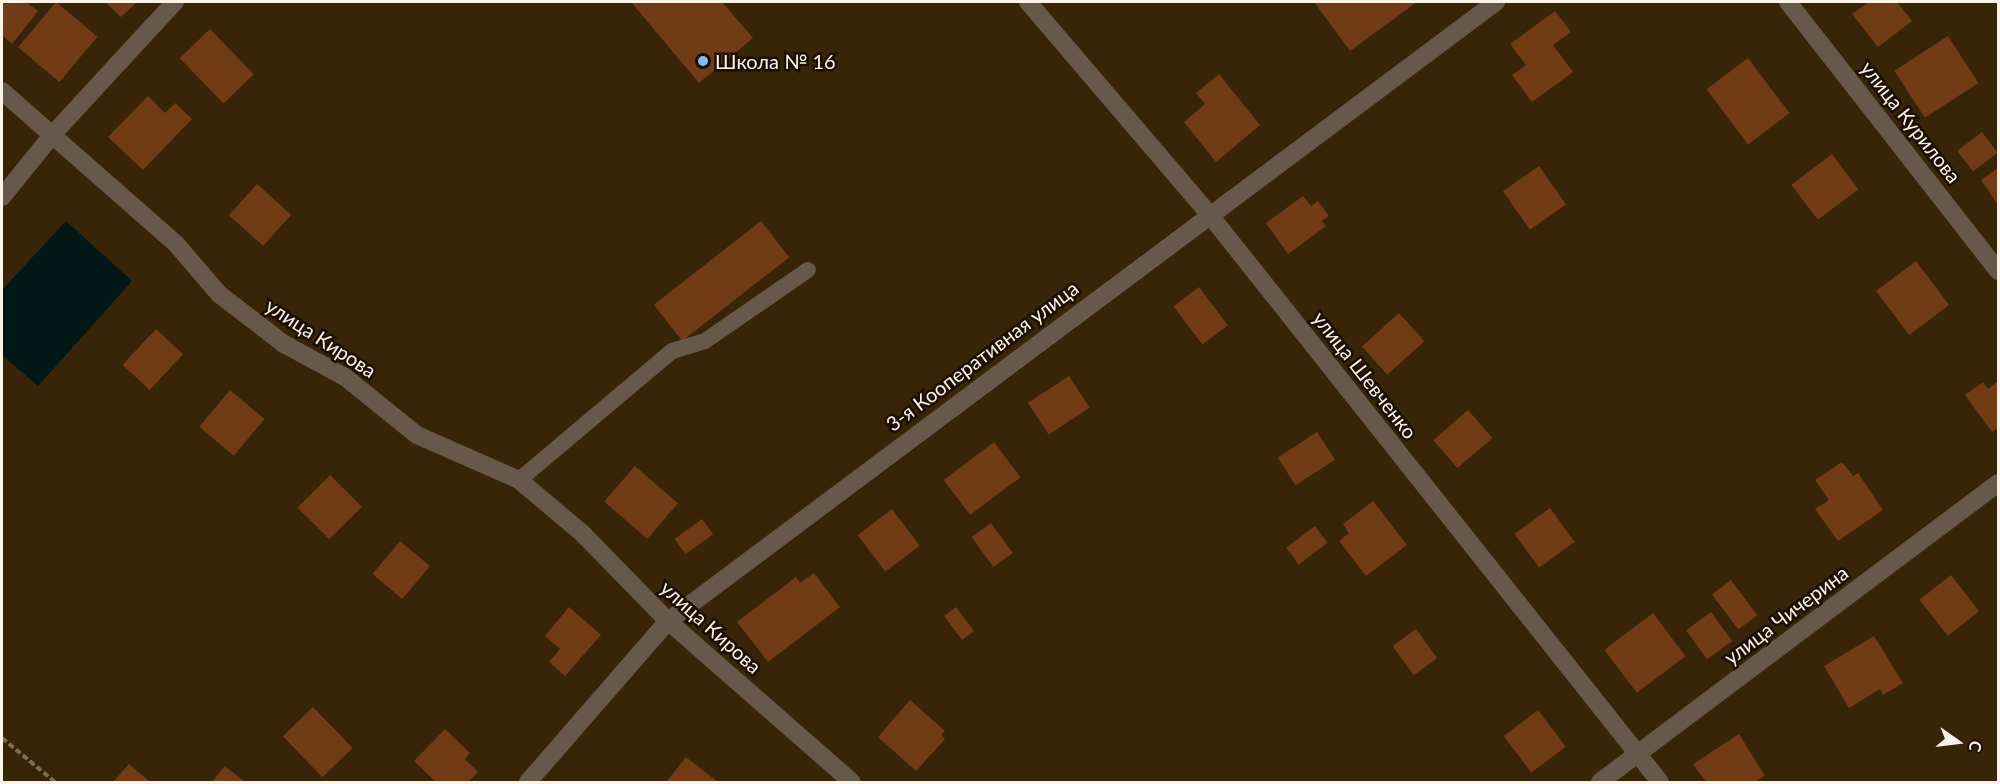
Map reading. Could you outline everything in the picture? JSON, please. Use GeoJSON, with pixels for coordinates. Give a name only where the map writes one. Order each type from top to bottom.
{"type":"FeatureCollection","features":[{"type":"Feature","properties":{"kind":"street"},"geometry":{"type":"LineString","coordinates":[[2,197],[53,134],[175,2]]}},
{"type":"Feature","properties":{"kind":"street","name":"улица Шевченко"},"geometry":{"type":"LineString","coordinates":[[1028,2],[1209,214],[1660,783]]}},
{"type":"Feature","properties":{"kind":"street","name":"3-я Кооперативная улица"},"geometry":{"type":"LineString","coordinates":[[528,783],[668,621],[1209,214],[1496,2]]}},
{"type":"Feature","properties":{"kind":"street","name":"улица Курилова"},"geometry":{"type":"LineString","coordinates":[[1788,2],[1998,271]]}},
{"type":"Feature","properties":{"kind":"street","name":"улица Кирова"},"geometry":{"type":"LineString","coordinates":[[2,91],[177,244],[219,294],[284,345],[345,377],[417,435],[519,480],[582,532],[668,621],[852,783]]}},
{"type":"Feature","properties":{"kind":"street","name":"улица Чичерина"},"geometry":{"type":"LineString","coordinates":[[1600,783],[1998,483]]}},
{"type":"Feature","properties":{"kind":"lane"},"geometry":{"type":"LineString","coordinates":[[519,480],[672,351],[705,341],[808,270]]}},
{"type":"Feature","properties":{"kind":"path"},"geometry":{"type":"LineString","coordinates":[[2,738],[55,783]]}},
{"type":"Feature","properties":{"kind":"shaded area"},"geometry":{"type":"Polygon","coordinates":[[[66,221],[132,281],[38,386],[2,355],[2,290],[66,221]]]}},
{"type":"Feature","properties":{"kind":"building"},"geometry":{"type":"Polygon","coordinates":[[[2,2],[26,2],[38,11],[12,44],[2,35],[2,2]]]}},
{"type":"Feature","properties":{"kind":"building"},"geometry":{"type":"Polygon","coordinates":[[[56,2],[97,37],[59,82],[18,47],[56,2]]]}},
{"type":"Feature","properties":{"kind":"building"},"geometry":{"type":"Polygon","coordinates":[[[105,2],[137,2],[121,17],[105,2]]]}},
{"type":"Feature","properties":{"kind":"building","name":"Школа № 16"},"geometry":{"type":"Polygon","coordinates":[[[631,2],[722,2],[753,38],[699,83],[631,2]]]}},
{"type":"Feature","properties":{"kind":"building"},"geometry":{"type":"Polygon","coordinates":[[[1314,2],[1417,2],[1350,51],[1314,2]]]}},
{"type":"Feature","properties":{"kind":"building"},"geometry":{"type":"Polygon","coordinates":[[[1869,2],[1897,2],[1912,21],[1878,47],[1852,14],[1869,2]]]}},
{"type":"Feature","properties":{"kind":"building"},"geometry":{"type":"Polygon","coordinates":[[[1555,11],[1571,32],[1553,45],[1573,72],[1532,102],[1512,75],[1526,65],[1510,44],[1555,11]]]}},
{"type":"Feature","properties":{"kind":"building"},"geometry":{"type":"Polygon","coordinates":[[[210,29],[254,74],[224,103],[180,58],[210,29]]]}},
{"type":"Feature","properties":{"kind":"building"},"geometry":{"type":"Polygon","coordinates":[[[1948,36],[1978,83],[1925,118],[1894,71],[1948,36]]]}},
{"type":"Feature","properties":{"kind":"building"},"geometry":{"type":"Polygon","coordinates":[[[1748,58],[1790,113],[1748,144],[1706,89],[1748,58]]]}},
{"type":"Feature","properties":{"kind":"building"},"geometry":{"type":"Polygon","coordinates":[[[1219,74],[1260,125],[1216,162],[1184,122],[1205,104],[1196,93],[1219,74]]]}},
{"type":"Feature","properties":{"kind":"building"},"geometry":{"type":"Polygon","coordinates":[[[148,96],[165,113],[175,103],[192,119],[143,170],[108,137],[148,96]]]}},
{"type":"Feature","properties":{"kind":"building"},"geometry":{"type":"Polygon","coordinates":[[[1982,132],[1998,153],[1973,171],[1957,151],[1982,132]]]}},
{"type":"Feature","properties":{"kind":"building"},"geometry":{"type":"Polygon","coordinates":[[[1832,154],[1858,189],[1818,220],[1791,185],[1832,154]]]}},
{"type":"Feature","properties":{"kind":"building"},"geometry":{"type":"Polygon","coordinates":[[[1539,166],[1566,205],[1530,230],[1503,191],[1539,166]]]}},
{"type":"Feature","properties":{"kind":"building"},"geometry":{"type":"Polygon","coordinates":[[[1998,168],[1998,205],[1981,180],[1998,168]]]}},
{"type":"Feature","properties":{"kind":"building"},"geometry":{"type":"Polygon","coordinates":[[[257,184],[291,215],[263,246],[229,215],[257,184]]]}},
{"type":"Feature","properties":{"kind":"building"},"geometry":{"type":"Polygon","coordinates":[[[1303,196],[1311,206],[1318,201],[1329,216],[1322,221],[1326,226],[1288,254],[1266,223],[1303,196]]]}},
{"type":"Feature","properties":{"kind":"building"},"geometry":{"type":"Polygon","coordinates":[[[761,221],[789,257],[682,341],[654,305],[761,221]]]}},
{"type":"Feature","properties":{"kind":"building"},"geometry":{"type":"Polygon","coordinates":[[[1916,261],[1949,305],[1909,335],[1876,291],[1916,261]]]}},
{"type":"Feature","properties":{"kind":"building"},"geometry":{"type":"Polygon","coordinates":[[[1199,287],[1228,325],[1202,345],[1173,306],[1199,287]]]}},
{"type":"Feature","properties":{"kind":"building"},"geometry":{"type":"Polygon","coordinates":[[[1399,313],[1424,341],[1387,375],[1362,346],[1399,313]]]}},
{"type":"Feature","properties":{"kind":"building"},"geometry":{"type":"Polygon","coordinates":[[[156,329],[183,354],[150,390],[123,365],[156,329]]]}},
{"type":"Feature","properties":{"kind":"building"},"geometry":{"type":"Polygon","coordinates":[[[1069,376],[1090,408],[1049,435],[1028,403],[1069,376]]]}},
{"type":"Feature","properties":{"kind":"building"},"geometry":{"type":"Polygon","coordinates":[[[1998,381],[1998,428],[1992,432],[1965,395],[1983,382],[1988,389],[1998,381]]]}},
{"type":"Feature","properties":{"kind":"building"},"geometry":{"type":"Polygon","coordinates":[[[230,390],[264,419],[234,456],[199,427],[230,390]]]}},
{"type":"Feature","properties":{"kind":"building"},"geometry":{"type":"Polygon","coordinates":[[[1468,410],[1492,438],[1458,468],[1433,440],[1468,410]]]}},
{"type":"Feature","properties":{"kind":"building"},"geometry":{"type":"Polygon","coordinates":[[[1317,432],[1335,460],[1296,485],[1278,458],[1317,432]]]}},
{"type":"Feature","properties":{"kind":"building"},"geometry":{"type":"Polygon","coordinates":[[[994,442],[1020,477],[970,515],[944,480],[994,442]]]}},
{"type":"Feature","properties":{"kind":"building"},"geometry":{"type":"Polygon","coordinates":[[[1842,462],[1853,476],[1858,473],[1883,510],[1838,541],[1815,509],[1829,500],[1815,480],[1842,462]]]}},
{"type":"Feature","properties":{"kind":"building"},"geometry":{"type":"Polygon","coordinates":[[[635,466],[678,503],[647,539],[604,501],[635,466]]]}},
{"type":"Feature","properties":{"kind":"building"},"geometry":{"type":"Polygon","coordinates":[[[330,475],[362,507],[329,539],[297,508],[330,475]]]}},
{"type":"Feature","properties":{"kind":"building"},"geometry":{"type":"Polygon","coordinates":[[[1373,501],[1407,545],[1366,576],[1339,541],[1349,533],[1343,524],[1373,501]]]}},
{"type":"Feature","properties":{"kind":"building"},"geometry":{"type":"Polygon","coordinates":[[[1550,508],[1575,542],[1539,568],[1514,534],[1550,508]]]}},
{"type":"Feature","properties":{"kind":"building"},"geometry":{"type":"Polygon","coordinates":[[[892,509],[920,546],[885,572],[858,535],[892,509]]]}},
{"type":"Feature","properties":{"kind":"building"},"geometry":{"type":"Polygon","coordinates":[[[702,519],[713,534],[686,554],[674,539],[702,519]]]}},
{"type":"Feature","properties":{"kind":"building"},"geometry":{"type":"Polygon","coordinates":[[[991,523],[1013,553],[993,567],[972,537],[991,523]]]}},
{"type":"Feature","properties":{"kind":"building"},"geometry":{"type":"Polygon","coordinates":[[[1315,526],[1328,543],[1299,564],[1286,548],[1315,526]]]}},
{"type":"Feature","properties":{"kind":"building"},"geometry":{"type":"Polygon","coordinates":[[[400,541],[430,566],[402,599],[372,574],[400,541]]]}},
{"type":"Feature","properties":{"kind":"building"},"geometry":{"type":"Polygon","coordinates":[[[814,573],[840,607],[768,662],[737,622],[796,577],[800,583],[814,573]]]}},
{"type":"Feature","properties":{"kind":"building"},"geometry":{"type":"Polygon","coordinates":[[[1951,575],[1979,611],[1948,636],[1919,600],[1951,575]]]}},
{"type":"Feature","properties":{"kind":"building"},"geometry":{"type":"Polygon","coordinates":[[[1731,580],[1757,615],[1738,630],[1712,594],[1731,580]]]}},
{"type":"Feature","properties":{"kind":"building"},"geometry":{"type":"Polygon","coordinates":[[[569,607],[601,635],[565,676],[549,662],[560,649],[545,636],[569,607]]]}},
{"type":"Feature","properties":{"kind":"building"},"geometry":{"type":"Polygon","coordinates":[[[956,607],[974,631],[962,640],[944,616],[956,607]]]}},
{"type":"Feature","properties":{"kind":"building"},"geometry":{"type":"Polygon","coordinates":[[[1711,612],[1732,641],[1707,659],[1686,630],[1711,612]]]}},
{"type":"Feature","properties":{"kind":"building"},"geometry":{"type":"Polygon","coordinates":[[[1653,613],[1685,656],[1637,693],[1604,650],[1653,613]]]}},
{"type":"Feature","properties":{"kind":"building"},"geometry":{"type":"Polygon","coordinates":[[[1416,629],[1437,658],[1414,675],[1393,646],[1416,629]]]}},
{"type":"Feature","properties":{"kind":"building"},"geometry":{"type":"Polygon","coordinates":[[[1874,636],[1903,683],[1883,695],[1880,689],[1849,708],[1824,666],[1874,636]]]}},
{"type":"Feature","properties":{"kind":"building"},"geometry":{"type":"Polygon","coordinates":[[[910,700],[945,731],[941,735],[945,739],[916,771],[878,737],[910,700]]]}},
{"type":"Feature","properties":{"kind":"building"},"geometry":{"type":"Polygon","coordinates":[[[313,707],[353,748],[322,777],[283,736],[313,707]]]}},
{"type":"Feature","properties":{"kind":"building"},"geometry":{"type":"Polygon","coordinates":[[[1538,710],[1566,747],[1531,773],[1504,736],[1538,710]]]}},
{"type":"Feature","properties":{"kind":"building"},"geometry":{"type":"Polygon","coordinates":[[[445,729],[470,753],[465,759],[478,772],[468,782],[436,782],[414,761],[445,729]]]}},
{"type":"Feature","properties":{"kind":"building"},"geometry":{"type":"Polygon","coordinates":[[[1739,734],[1765,776],[1754,782],[1706,782],[1693,764],[1739,734]]]}},
{"type":"Feature","properties":{"kind":"building"},"geometry":{"type":"Polygon","coordinates":[[[686,757],[718,782],[666,782],[686,757]]]}},
{"type":"Feature","properties":{"kind":"building"},"geometry":{"type":"Polygon","coordinates":[[[129,764],[150,782],[113,782],[129,764]]]}},
{"type":"Feature","properties":{"kind":"building"},"geometry":{"type":"Polygon","coordinates":[[[225,766],[245,782],[212,782],[225,766]]]}},
{"type":"Feature","properties":{"kind":"place","name":"Школа № 16"},"geometry":{"type":"Point","coordinates":[703,61]}}]}
